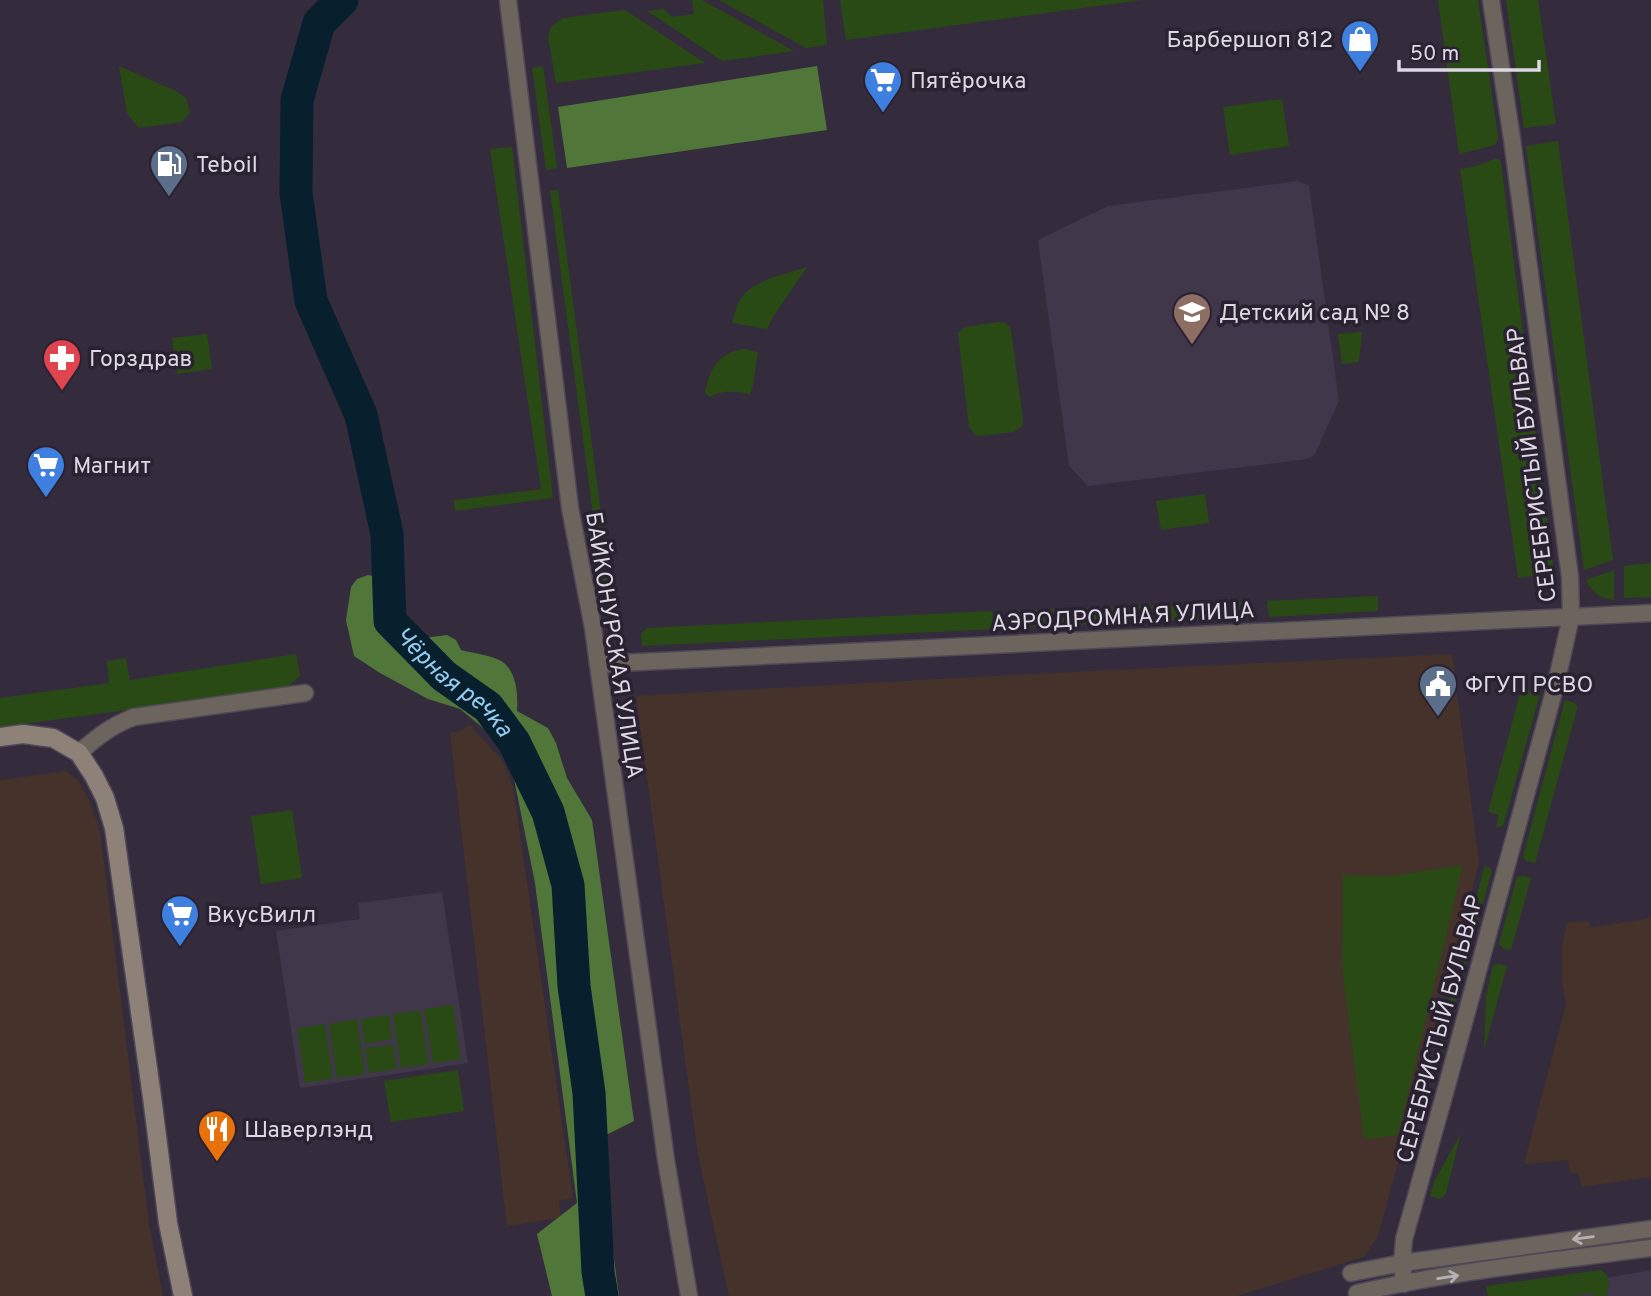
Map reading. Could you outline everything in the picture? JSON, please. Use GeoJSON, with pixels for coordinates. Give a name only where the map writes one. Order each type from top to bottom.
{"type":"FeatureCollection","features":[{"type":"Feature","properties":{"kind":"street","name":"БАЙКОНУРСКАЯ УЛИЦА"},"geometry":{"type":"LineString","coordinates":[[508,0],[570,508],[593,628],[666,1160],[689,1296]]}},
{"type":"Feature","properties":{"kind":"street","name":"СЕРЕБРИСТЫЙ БУЛЬВАР"},"geometry":{"type":"LineString","coordinates":[[1404,1284],[1404,1239],[1521,814],[1572,617],[1570,577],[1491,0]]}},
{"type":"Feature","properties":{"kind":"street","name":"АЭРОДРОМНАЯ УЛИЦА"},"geometry":{"type":"LineString","coordinates":[[598,664],[1651,613]]}},
{"type":"Feature","properties":{"kind":"street"},"geometry":{"type":"LineString","coordinates":[[79,753],[102,733],[134,717],[305,693]]}},
{"type":"Feature","properties":{"kind":"street"},"geometry":{"type":"LineString","coordinates":[[0,737],[23,734],[53,738],[79,753],[106,799],[114,828],[168,1223],[183,1296]]}},
{"type":"Feature","properties":{"kind":"street"},"geometry":{"type":"LineString","coordinates":[[1351,1273],[1402,1263],[1651,1229]]}},
{"type":"Feature","properties":{"kind":"street"},"geometry":{"type":"LineString","coordinates":[[1357,1293],[1651,1248]]}},
{"type":"Feature","properties":{"kind":"shaded area","name":"Детский сад № 8"},"geometry":{"type":"Polygon","coordinates":[[[1298,181],[1309,186],[1339,401],[1315,454],[1308,459],[1088,486],[1069,466],[1038,240],[1108,206],[1298,181]]]}},
{"type":"Feature","properties":{"kind":"shaded area"},"geometry":{"type":"Polygon","coordinates":[[[1452,654],[1479,863],[1378,1236],[1364,1257],[1237,1296],[729,1296],[698,1155],[636,696],[1452,654]]]}},
{"type":"Feature","properties":{"kind":"shaded area"},"geometry":{"type":"Polygon","coordinates":[[[470,725],[500,758],[513,787],[573,1198],[559,1201],[561,1218],[507,1226],[450,733],[470,725]]]}},
{"type":"Feature","properties":{"kind":"shaded area"},"geometry":{"type":"Polygon","coordinates":[[[66,771],[79,781],[91,804],[100,831],[149,1224],[163,1296],[0,1296],[0,780],[66,771]]]}},
{"type":"Feature","properties":{"kind":"shaded area"},"geometry":{"type":"Polygon","coordinates":[[[442,892],[468,1063],[300,1088],[276,931],[360,919],[358,903],[442,892]]]}},
{"type":"Feature","properties":{"kind":"shaded area"},"geometry":{"type":"Polygon","coordinates":[[[1651,918],[1651,1177],[1581,1187],[1579,1173],[1571,1174],[1568,1160],[1524,1164],[1566,1004],[1562,981],[1562,947],[1567,922],[1590,921],[1589,928],[1651,918]]]}},
{"type":"Feature","properties":{"kind":"shaded area"},"geometry":{"type":"Polygon","coordinates":[[[1651,1270],[1651,1296],[1505,1296],[1651,1270]]]}},
{"type":"Feature","properties":{"kind":"green space"},"geometry":{"type":"Polygon","coordinates":[[[692,0],[702,0],[794,51],[722,61],[647,11],[664,9],[672,17],[694,14],[692,0]]]}},
{"type":"Feature","properties":{"kind":"green space"},"geometry":{"type":"Polygon","coordinates":[[[719,0],[823,0],[827,45],[806,48],[719,0]]]}},
{"type":"Feature","properties":{"kind":"green space"},"geometry":{"type":"Polygon","coordinates":[[[840,0],[1142,0],[846,40],[840,0]]]}},
{"type":"Feature","properties":{"kind":"green space"},"geometry":{"type":"Polygon","coordinates":[[[1438,0],[1478,0],[1498,137],[1495,145],[1459,154],[1438,0]]]}},
{"type":"Feature","properties":{"kind":"green space"},"geometry":{"type":"Polygon","coordinates":[[[1506,0],[1538,0],[1556,124],[1524,128],[1506,0]]]}},
{"type":"Feature","properties":{"kind":"green space"},"geometry":{"type":"Polygon","coordinates":[[[625,10],[705,63],[556,83],[548,37],[551,27],[563,18],[625,10]]]}},
{"type":"Feature","properties":{"kind":"green space"},"geometry":{"type":"Polygon","coordinates":[[[119,66],[176,91],[186,98],[190,113],[182,122],[139,128],[127,113],[119,66]]]}},
{"type":"Feature","properties":{"kind":"green space"},"geometry":{"type":"Polygon","coordinates":[[[543,66],[557,168],[546,170],[532,68],[543,66]]]}},
{"type":"Feature","properties":{"kind":"green space"},"geometry":{"type":"Polygon","coordinates":[[[817,66],[827,130],[567,168],[558,107],[817,66]]]}},
{"type":"Feature","properties":{"kind":"green space"},"geometry":{"type":"Polygon","coordinates":[[[1282,99],[1289,146],[1230,155],[1223,107],[1282,99]]]}},
{"type":"Feature","properties":{"kind":"green space"},"geometry":{"type":"Polygon","coordinates":[[[1558,141],[1613,560],[1584,570],[1526,146],[1558,141]]]}},
{"type":"Feature","properties":{"kind":"green space"},"geometry":{"type":"Polygon","coordinates":[[[512,147],[553,498],[455,511],[454,500],[541,489],[490,149],[512,147]]]}},
{"type":"Feature","properties":{"kind":"green space"},"geometry":{"type":"Polygon","coordinates":[[[1499,159],[1501,163],[1554,573],[1518,578],[1460,169],[1499,159]]]}},
{"type":"Feature","properties":{"kind":"green space"},"geometry":{"type":"Polygon","coordinates":[[[558,190],[613,603],[605,604],[550,191],[558,190]]]}},
{"type":"Feature","properties":{"kind":"green space"},"geometry":{"type":"Polygon","coordinates":[[[807,267],[767,329],[732,323],[739,301],[752,288],[807,267]]]}},
{"type":"Feature","properties":{"kind":"green space"},"geometry":{"type":"Polygon","coordinates":[[[999,322],[1006,324],[1011,330],[1022,426],[1014,432],[980,436],[975,435],[969,427],[958,333],[965,327],[999,322]]]}},
{"type":"Feature","properties":{"kind":"green space"},"geometry":{"type":"Polygon","coordinates":[[[1362,332],[1359,362],[1342,364],[1338,334],[1362,332]]]}},
{"type":"Feature","properties":{"kind":"green space"},"geometry":{"type":"Polygon","coordinates":[[[207,334],[212,369],[177,374],[172,338],[207,334]]]}},
{"type":"Feature","properties":{"kind":"green space"},"geometry":{"type":"Polygon","coordinates":[[[744,349],[758,352],[750,395],[730,392],[710,397],[705,393],[717,363],[728,354],[744,349]]]}},
{"type":"Feature","properties":{"kind":"green space"},"geometry":{"type":"Polygon","coordinates":[[[1205,494],[1209,523],[1161,530],[1156,501],[1205,494]]]}},
{"type":"Feature","properties":{"kind":"green space"},"geometry":{"type":"Polygon","coordinates":[[[1651,563],[1651,597],[1624,598],[1624,566],[1651,563]]]}},
{"type":"Feature","properties":{"kind":"green space"},"geometry":{"type":"Polygon","coordinates":[[[1614,570],[1614,600],[1597,594],[1586,580],[1614,570]]]}},
{"type":"Feature","properties":{"kind":"green space"},"geometry":{"type":"Polygon","coordinates":[[[368,575],[389,579],[396,589],[397,621],[424,638],[447,635],[456,640],[461,650],[495,658],[504,663],[512,673],[516,685],[517,711],[548,728],[556,743],[567,778],[592,820],[634,1121],[598,1139],[619,1296],[552,1296],[537,1234],[577,1203],[535,883],[511,764],[493,736],[460,709],[428,699],[354,656],[346,620],[351,587],[357,579],[368,575]]]}},
{"type":"Feature","properties":{"kind":"green space"},"geometry":{"type":"Polygon","coordinates":[[[1378,596],[1378,611],[1269,617],[1267,601],[1378,596]]]}},
{"type":"Feature","properties":{"kind":"green space"},"geometry":{"type":"Polygon","coordinates":[[[1252,602],[1254,617],[1010,628],[1007,611],[1252,602]]]}},
{"type":"Feature","properties":{"kind":"green space"},"geometry":{"type":"Polygon","coordinates":[[[992,611],[994,629],[642,646],[641,634],[647,628],[992,611]]]}},
{"type":"Feature","properties":{"kind":"green space"},"geometry":{"type":"Polygon","coordinates":[[[296,654],[300,676],[285,689],[0,727],[0,698],[109,683],[107,661],[126,658],[130,680],[296,654]]]}},
{"type":"Feature","properties":{"kind":"green space"},"geometry":{"type":"Polygon","coordinates":[[[1525,690],[1540,694],[1503,826],[1496,827],[1499,815],[1488,812],[1520,694],[1525,690]]]}},
{"type":"Feature","properties":{"kind":"green space"},"geometry":{"type":"Polygon","coordinates":[[[1565,700],[1577,705],[1577,709],[1535,863],[1523,857],[1565,700]]]}},
{"type":"Feature","properties":{"kind":"green space"},"geometry":{"type":"Polygon","coordinates":[[[292,810],[302,878],[261,884],[251,816],[292,810]]]}},
{"type":"Feature","properties":{"kind":"green space"},"geometry":{"type":"Polygon","coordinates":[[[1463,865],[1398,1135],[1364,1139],[1342,968],[1343,875],[1391,876],[1463,865]]]}},
{"type":"Feature","properties":{"kind":"green space"},"geometry":{"type":"Polygon","coordinates":[[[1485,865],[1492,870],[1440,1060],[1441,1030],[1485,865]]]}},
{"type":"Feature","properties":{"kind":"green space"},"geometry":{"type":"Polygon","coordinates":[[[1517,877],[1531,878],[1511,950],[1504,949],[1499,944],[1517,877]]]}},
{"type":"Feature","properties":{"kind":"green space"},"geometry":{"type":"Polygon","coordinates":[[[1493,965],[1507,966],[1484,1050],[1486,996],[1493,965]]]}},
{"type":"Feature","properties":{"kind":"green space"},"geometry":{"type":"Polygon","coordinates":[[[453,1005],[461,1059],[433,1063],[424,1009],[453,1005]]]}},
{"type":"Feature","properties":{"kind":"green space"},"geometry":{"type":"Polygon","coordinates":[[[420,1010],[429,1064],[401,1068],[393,1014],[420,1010]]]}},
{"type":"Feature","properties":{"kind":"green space"},"geometry":{"type":"Polygon","coordinates":[[[389,1015],[392,1039],[365,1044],[361,1019],[389,1015]]]}},
{"type":"Feature","properties":{"kind":"green space"},"geometry":{"type":"Polygon","coordinates":[[[357,1019],[365,1074],[337,1078],[329,1024],[357,1019]]]}},
{"type":"Feature","properties":{"kind":"green space"},"geometry":{"type":"Polygon","coordinates":[[[325,1024],[333,1078],[305,1083],[297,1028],[325,1024]]]}},
{"type":"Feature","properties":{"kind":"green space"},"geometry":{"type":"Polygon","coordinates":[[[393,1044],[397,1069],[369,1073],[365,1048],[393,1044]]]}},
{"type":"Feature","properties":{"kind":"green space"},"geometry":{"type":"Polygon","coordinates":[[[458,1070],[464,1111],[391,1122],[384,1081],[458,1070]]]}},
{"type":"Feature","properties":{"kind":"green space"},"geometry":{"type":"Polygon","coordinates":[[[1461,1133],[1446,1193],[1439,1199],[1430,1196],[1434,1182],[1461,1133]]]}},
{"type":"Feature","properties":{"kind":"green space"},"geometry":{"type":"Polygon","coordinates":[[[1601,1270],[1607,1275],[1609,1282],[1606,1296],[1593,1296],[1593,1293],[1572,1296],[1488,1296],[1486,1286],[1601,1270]]]}},
{"type":"Feature","properties":{"kind":"waterway","name":"Чёрная речка"},"geometry":{"type":"LineString","coordinates":[[342,0],[319,23],[297,100],[296,193],[311,301],[361,415],[387,534],[390,621],[444,676],[488,707],[514,742],[548,812],[568,885],[574,986],[589,1093],[598,1272],[602,1296]]}},
{"type":"Feature","properties":{"kind":"place","name":"Барбершоп 812"},"geometry":{"type":"Point","coordinates":[1360,73]}},
{"type":"Feature","properties":{"kind":"place","name":"Пятёрочка"},"geometry":{"type":"Point","coordinates":[883,114]}},
{"type":"Feature","properties":{"kind":"place","name":"Teboil"},"geometry":{"type":"Point","coordinates":[169,198]}},
{"type":"Feature","properties":{"kind":"place","name":"Детский сад № 8"},"geometry":{"type":"Point","coordinates":[1192,346]}},
{"type":"Feature","properties":{"kind":"place","name":"Горздрав"},"geometry":{"type":"Point","coordinates":[62,392]}},
{"type":"Feature","properties":{"kind":"place","name":"Магнит"},"geometry":{"type":"Point","coordinates":[46,499]}},
{"type":"Feature","properties":{"kind":"place","name":"ФГУП РСВО"},"geometry":{"type":"Point","coordinates":[1438,718]}},
{"type":"Feature","properties":{"kind":"place","name":"ВкусВилл"},"geometry":{"type":"Point","coordinates":[180,948]}},
{"type":"Feature","properties":{"kind":"place","name":"Шаверлэнд"},"geometry":{"type":"Point","coordinates":[217,1163]}}]}
